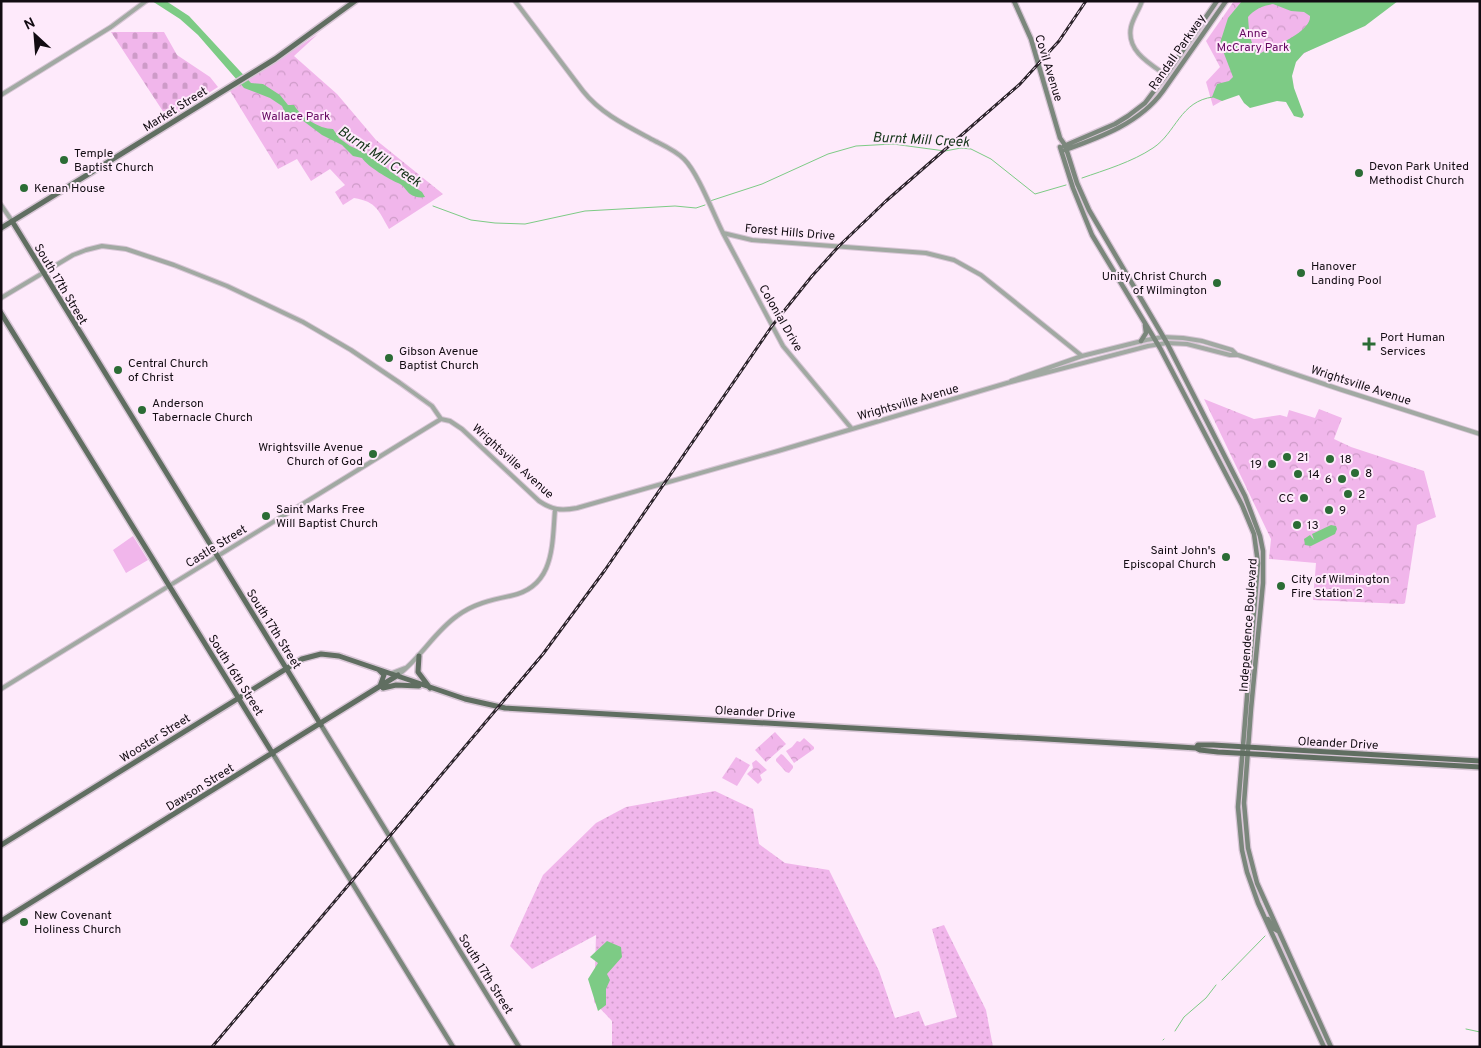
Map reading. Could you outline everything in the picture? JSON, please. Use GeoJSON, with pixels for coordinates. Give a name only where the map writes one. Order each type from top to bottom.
{"type":"FeatureCollection","features":[{"type":"Feature","properties":{"kind":"main road","name":"Covil Avenue"},"geometry":{"type":"LineString","coordinates":[[1014,1],[1030,38],[1063,147]]}},
{"type":"Feature","properties":{"kind":"main road","name":"Randall Parkway"},"geometry":{"type":"LineString","coordinates":[[1063,147],[1115,124],[1128,116],[1149,98],[1217,1]]}},
{"type":"Feature","properties":{"kind":"main road","name":"Randall Parkway"},"geometry":{"type":"LineString","coordinates":[[1063,147],[1122,126],[1152,104],[1163,92],[1226,1]]}},
{"type":"Feature","properties":{"kind":"main road","name":"Market Street"},"geometry":{"type":"LineString","coordinates":[[1,228],[269,62],[351,2]]}},
{"type":"Feature","properties":{"kind":"main road","name":"Independence Boulevard"},"geometry":{"type":"LineString","coordinates":[[1063,147],[1073,188],[1092,235],[1158,344],[1242,505],[1256,542],[1258,572],[1244,808],[1248,848],[1257,883],[1331,1047]]}},
{"type":"Feature","properties":{"kind":"main road","name":"Independence Boulevard"},"geometry":{"type":"LineString","coordinates":[[1063,147],[1089,210],[1167,343],[1245,496],[1260,536],[1263,552],[1263,583],[1246,750],[1238,807],[1239,828],[1247,872],[1258,903],[1324,1047]]}},
{"type":"Feature","properties":{"kind":"main road","name":"South 17th Street"},"geometry":{"type":"LineString","coordinates":[[12,221],[519,1047]]}},
{"type":"Feature","properties":{"kind":"main road","name":"South 16th Street"},"geometry":{"type":"LineString","coordinates":[[1,313],[453,1047]]}},
{"type":"Feature","properties":{"kind":"main road"},"geometry":{"type":"LineString","coordinates":[[1141,341],[1146,333],[1143,319]]}},
{"type":"Feature","properties":{"kind":"main road","name":"Oleander Drive"},"geometry":{"type":"LineString","coordinates":[[321,654],[339,656],[395,674],[422,686],[484,704],[513,709],[1196,748],[1206,745],[1246,750],[1480,767]]}},
{"type":"Feature","properties":{"kind":"main road","name":"Wooster Street"},"geometry":{"type":"LineString","coordinates":[[1,845],[286,668],[302,659],[321,654]]}},
{"type":"Feature","properties":{"kind":"main road"},"geometry":{"type":"LineString","coordinates":[[419,656],[418,672],[431,688]]}},
{"type":"Feature","properties":{"kind":"main road"},"geometry":{"type":"LineString","coordinates":[[376,690],[384,678],[378,669]]}},
{"type":"Feature","properties":{"kind":"main road","name":"Dawson Street"},"geometry":{"type":"LineString","coordinates":[[1,921],[376,690],[395,674]]}},
{"type":"Feature","properties":{"kind":"main road"},"geometry":{"type":"LineString","coordinates":[[376,690],[396,685],[422,686]]}},
{"type":"Feature","properties":{"kind":"main road","name":"Oleander Drive"},"geometry":{"type":"LineString","coordinates":[[1246,750],[1480,761]]}},
{"type":"Feature","properties":{"kind":"main road"},"geometry":{"type":"LineString","coordinates":[[1258,903],[1273,928],[1278,931]]}},
{"type":"Feature","properties":{"kind":"street"},"geometry":{"type":"LineString","coordinates":[[515,1],[585,94],[619,122],[685,159],[694,173],[723,233]]}},
{"type":"Feature","properties":{"kind":"street"},"geometry":{"type":"LineString","coordinates":[[1142,1],[1133,23],[1131,40],[1141,56],[1166,75]]}},
{"type":"Feature","properties":{"kind":"street"},"geometry":{"type":"LineString","coordinates":[[1,95],[110,27],[146,2]]}},
{"type":"Feature","properties":{"kind":"street"},"geometry":{"type":"LineString","coordinates":[[1,206],[12,221]]}},
{"type":"Feature","properties":{"kind":"street","name":"Forest Hills Drive"},"geometry":{"type":"LineString","coordinates":[[723,233],[752,240],[926,253],[954,260],[981,275],[1082,356]]}},
{"type":"Feature","properties":{"kind":"street","name":"Colonial Drive"},"geometry":{"type":"LineString","coordinates":[[723,233],[784,346],[852,429]]}},
{"type":"Feature","properties":{"kind":"street","name":"Wrightsville Avenue"},"geometry":{"type":"LineString","coordinates":[[1,298],[73,255],[86,250],[109,246],[126,249],[174,265],[240,291],[303,322],[351,350],[432,406],[440,419],[450,421],[462,428],[539,501],[554,510],[562,511],[1007,383],[1158,344],[1187,344],[1230,355],[1236,354]]}},
{"type":"Feature","properties":{"kind":"street","name":"Wrightsville Avenue"},"geometry":{"type":"LineString","coordinates":[[1007,383],[1020,376],[1082,356],[1154,338],[1183,338],[1202,341],[1232,350],[1236,354],[1342,390],[1480,434]]}},
{"type":"Feature","properties":{"kind":"street","name":"Castle Street"},"geometry":{"type":"LineString","coordinates":[[1,690],[440,419]]}},
{"type":"Feature","properties":{"kind":"street","name":"Dawson Street"},"geometry":{"type":"LineString","coordinates":[[395,674],[407,667],[419,656],[442,629],[460,614],[483,602],[520,593],[530,588],[541,577],[551,556],[554,510]]}},
{"type":"Feature","properties":{"kind":"green space","name":"Anne McCrary Park"},"geometry":{"type":"Polygon","coordinates":[[[1234,1],[1395,1],[1213,106],[1206,82],[1220,67],[1206,41],[1234,1]]]}},
{"type":"Feature","properties":{"kind":"green space"},"geometry":{"type":"Polygon","coordinates":[[[111,32],[164,32],[177,55],[210,77],[218,87],[168,119],[111,32]]]}},
{"type":"Feature","properties":{"kind":"green space","name":"Wallace Park"},"geometry":{"type":"Polygon","coordinates":[[[318,34],[294,56],[337,94],[376,140],[443,194],[389,229],[376,208],[368,202],[354,198],[343,205],[335,192],[345,185],[330,169],[311,181],[297,159],[278,169],[230,91],[318,34]]]}},
{"type":"Feature","properties":{"kind":"green space"},"geometry":{"type":"Polygon","coordinates":[[[1204,399],[1254,419],[1280,415],[1287,417],[1289,410],[1315,418],[1319,409],[1342,418],[1334,439],[1351,447],[1424,471],[1436,517],[1417,525],[1405,603],[1313,600],[1316,563],[1269,559],[1271,539],[1204,399]]]}},
{"type":"Feature","properties":{"kind":"green space"},"geometry":{"type":"Polygon","coordinates":[[[1320,411],[1332,415],[1330,422],[1318,418],[1320,411]]]}},
{"type":"Feature","properties":{"kind":"green space"},"geometry":{"type":"Polygon","coordinates":[[[1317,420],[1330,424],[1328,430],[1315,427],[1317,420]]]}},
{"type":"Feature","properties":{"kind":"green space"},"geometry":{"type":"Polygon","coordinates":[[[133,536],[148,560],[126,573],[113,550],[133,536]]]}},
{"type":"Feature","properties":{"kind":"green space"},"geometry":{"type":"Polygon","coordinates":[[[775,732],[786,744],[766,762],[755,750],[775,732]]]}},
{"type":"Feature","properties":{"kind":"green space"},"geometry":{"type":"Polygon","coordinates":[[[804,738],[814,749],[794,763],[786,751],[797,741],[800,742],[804,738]]]}},
{"type":"Feature","properties":{"kind":"green space"},"geometry":{"type":"Polygon","coordinates":[[[781,754],[793,766],[789,773],[776,761],[781,754]]]}},
{"type":"Feature","properties":{"kind":"green space"},"geometry":{"type":"Polygon","coordinates":[[[736,757],[750,765],[737,786],[722,778],[736,757]]]}},
{"type":"Feature","properties":{"kind":"green space"},"geometry":{"type":"Polygon","coordinates":[[[756,760],[767,770],[760,775],[762,780],[758,784],[747,774],[753,768],[752,763],[756,760]]]}},
{"type":"Feature","properties":{"kind":"green space"},"geometry":{"type":"Polygon","coordinates":[[[715,791],[753,809],[759,844],[785,863],[829,870],[879,971],[895,1018],[919,1011],[925,1026],[957,1017],[932,929],[944,925],[986,1010],[993,1047],[612,1047],[612,1021],[594,1002],[596,935],[532,969],[510,946],[543,875],[596,823],[626,807],[715,791]]]}},
{"type":"Feature","properties":{"kind":"shaded area"},"geometry":{"type":"Polygon","coordinates":[[[152,1],[166,1],[189,16],[251,83],[263,84],[280,95],[288,105],[294,105],[311,122],[333,129],[339,138],[350,146],[370,155],[394,174],[422,192],[425,197],[412,195],[402,185],[389,179],[362,158],[353,156],[342,145],[322,135],[298,117],[286,115],[282,106],[270,98],[244,88],[198,35],[180,19],[152,1]]]}},
{"type":"Feature","properties":{"kind":"shaded area","name":"Anne McCrary Park"},"geometry":{"type":"Polygon","coordinates":[[[1242,1],[1398,1],[1365,26],[1304,53],[1296,62],[1292,76],[1294,88],[1304,115],[1302,118],[1294,116],[1286,102],[1277,101],[1250,108],[1239,95],[1222,101],[1212,97],[1217,84],[1229,81],[1233,77],[1220,43],[1228,18],[1242,1]],[[1273,4],[1259,8],[1250,14],[1248,17],[1250,37],[1257,50],[1261,53],[1291,38],[1305,28],[1310,16],[1304,12],[1291,11],[1273,4]]]}},
{"type":"Feature","properties":{"kind":"shaded area"},"geometry":{"type":"Polygon","coordinates":[[[1331,525],[1336,526],[1335,534],[1311,546],[1305,545],[1304,539],[1310,535],[1314,540],[1312,534],[1331,525]]]}},
{"type":"Feature","properties":{"kind":"shaded area"},"geometry":{"type":"Polygon","coordinates":[[[607,941],[621,947],[622,957],[607,974],[610,980],[606,989],[606,1005],[598,1011],[588,979],[598,963],[590,957],[607,941]]]}},
{"type":"Feature","properties":{"kind":"waterway","name":"Burnt Mill Creek"},"geometry":{"type":"LineString","coordinates":[[1082,178],[1127,162],[1145,153],[1161,142],[1179,118],[1193,105],[1213,97]]}},
{"type":"Feature","properties":{"kind":"waterway","name":"Burnt Mill Creek"},"geometry":{"type":"LineString","coordinates":[[710,201],[762,184],[828,154],[856,146],[893,144],[945,151],[961,148],[971,149],[991,159],[1035,194],[1066,185]]}},
{"type":"Feature","properties":{"kind":"waterway","name":"Burnt Mill Creek"},"geometry":{"type":"LineString","coordinates":[[433,206],[471,220],[525,224],[585,211],[675,206],[696,208],[705,205]]}},
{"type":"Feature","properties":{"kind":"waterway"},"geometry":{"type":"LineString","coordinates":[[1222,980],[1265,936]]}},
{"type":"Feature","properties":{"kind":"waterway"},"geometry":{"type":"LineString","coordinates":[[1175,1031],[1184,1017],[1206,998],[1216,985]]}},
{"type":"Feature","properties":{"kind":"waterway"},"geometry":{"type":"LineString","coordinates":[[1466,1029],[1480,1032]]}},
{"type":"Feature","properties":{"kind":"railway"},"geometry":{"type":"LineString","coordinates":[[212,1047],[543,654],[605,570],[772,326],[812,276],[839,246],[886,201],[1020,84],[1059,41],[1086,1]]}},
{"type":"Feature","properties":{"kind":"place","name":"Temple Baptist Church"},"geometry":{"type":"Point","coordinates":[64,160]}},
{"type":"Feature","properties":{"kind":"place","name":"Devon Park United Methodist Church"},"geometry":{"type":"Point","coordinates":[1359,173]}},
{"type":"Feature","properties":{"kind":"place","name":"Kenan House"},"geometry":{"type":"Point","coordinates":[24,188]}},
{"type":"Feature","properties":{"kind":"place","name":"Hanover Landing Pool"},"geometry":{"type":"Point","coordinates":[1301,273]}},
{"type":"Feature","properties":{"kind":"place","name":"Unity Christ Church of Wilmington"},"geometry":{"type":"Point","coordinates":[1217,283]}},
{"type":"Feature","properties":{"kind":"place","name":"Port Human Services"},"geometry":{"type":"Point","coordinates":[1369,344]}},
{"type":"Feature","properties":{"kind":"place","name":"Gibson Avenue Baptist Church"},"geometry":{"type":"Point","coordinates":[389,358]}},
{"type":"Feature","properties":{"kind":"place","name":"Central Church of Christ"},"geometry":{"type":"Point","coordinates":[118,370]}},
{"type":"Feature","properties":{"kind":"place","name":"Anderson Tabernacle Church"},"geometry":{"type":"Point","coordinates":[142,410]}},
{"type":"Feature","properties":{"kind":"place","name":"Wrightsville Avenue Church of God"},"geometry":{"type":"Point","coordinates":[373,454]}},
{"type":"Feature","properties":{"kind":"place","name":"21"},"geometry":{"type":"Point","coordinates":[1287,457]}},
{"type":"Feature","properties":{"kind":"place","name":"18"},"geometry":{"type":"Point","coordinates":[1330,459]}},
{"type":"Feature","properties":{"kind":"place","name":"19"},"geometry":{"type":"Point","coordinates":[1272,464]}},
{"type":"Feature","properties":{"kind":"place","name":"8"},"geometry":{"type":"Point","coordinates":[1355,473]}},
{"type":"Feature","properties":{"kind":"place","name":"14"},"geometry":{"type":"Point","coordinates":[1298,474]}},
{"type":"Feature","properties":{"kind":"place","name":"6"},"geometry":{"type":"Point","coordinates":[1342,479]}},
{"type":"Feature","properties":{"kind":"place","name":"2"},"geometry":{"type":"Point","coordinates":[1348,494]}},
{"type":"Feature","properties":{"kind":"place","name":"CC"},"geometry":{"type":"Point","coordinates":[1304,498]}},
{"type":"Feature","properties":{"kind":"place","name":"9"},"geometry":{"type":"Point","coordinates":[1329,510]}},
{"type":"Feature","properties":{"kind":"place","name":"Saint Marks Free Will Baptist Church"},"geometry":{"type":"Point","coordinates":[266,516]}},
{"type":"Feature","properties":{"kind":"place","name":"13"},"geometry":{"type":"Point","coordinates":[1297,525]}},
{"type":"Feature","properties":{"kind":"place","name":"Saint John's Episcopal Church"},"geometry":{"type":"Point","coordinates":[1226,557]}},
{"type":"Feature","properties":{"kind":"place","name":"City of Wilmington Fire Station 2"},"geometry":{"type":"Point","coordinates":[1281,586]}},
{"type":"Feature","properties":{"kind":"place","name":"New Covenant Holiness Church"},"geometry":{"type":"Point","coordinates":[24,922]}}]}
